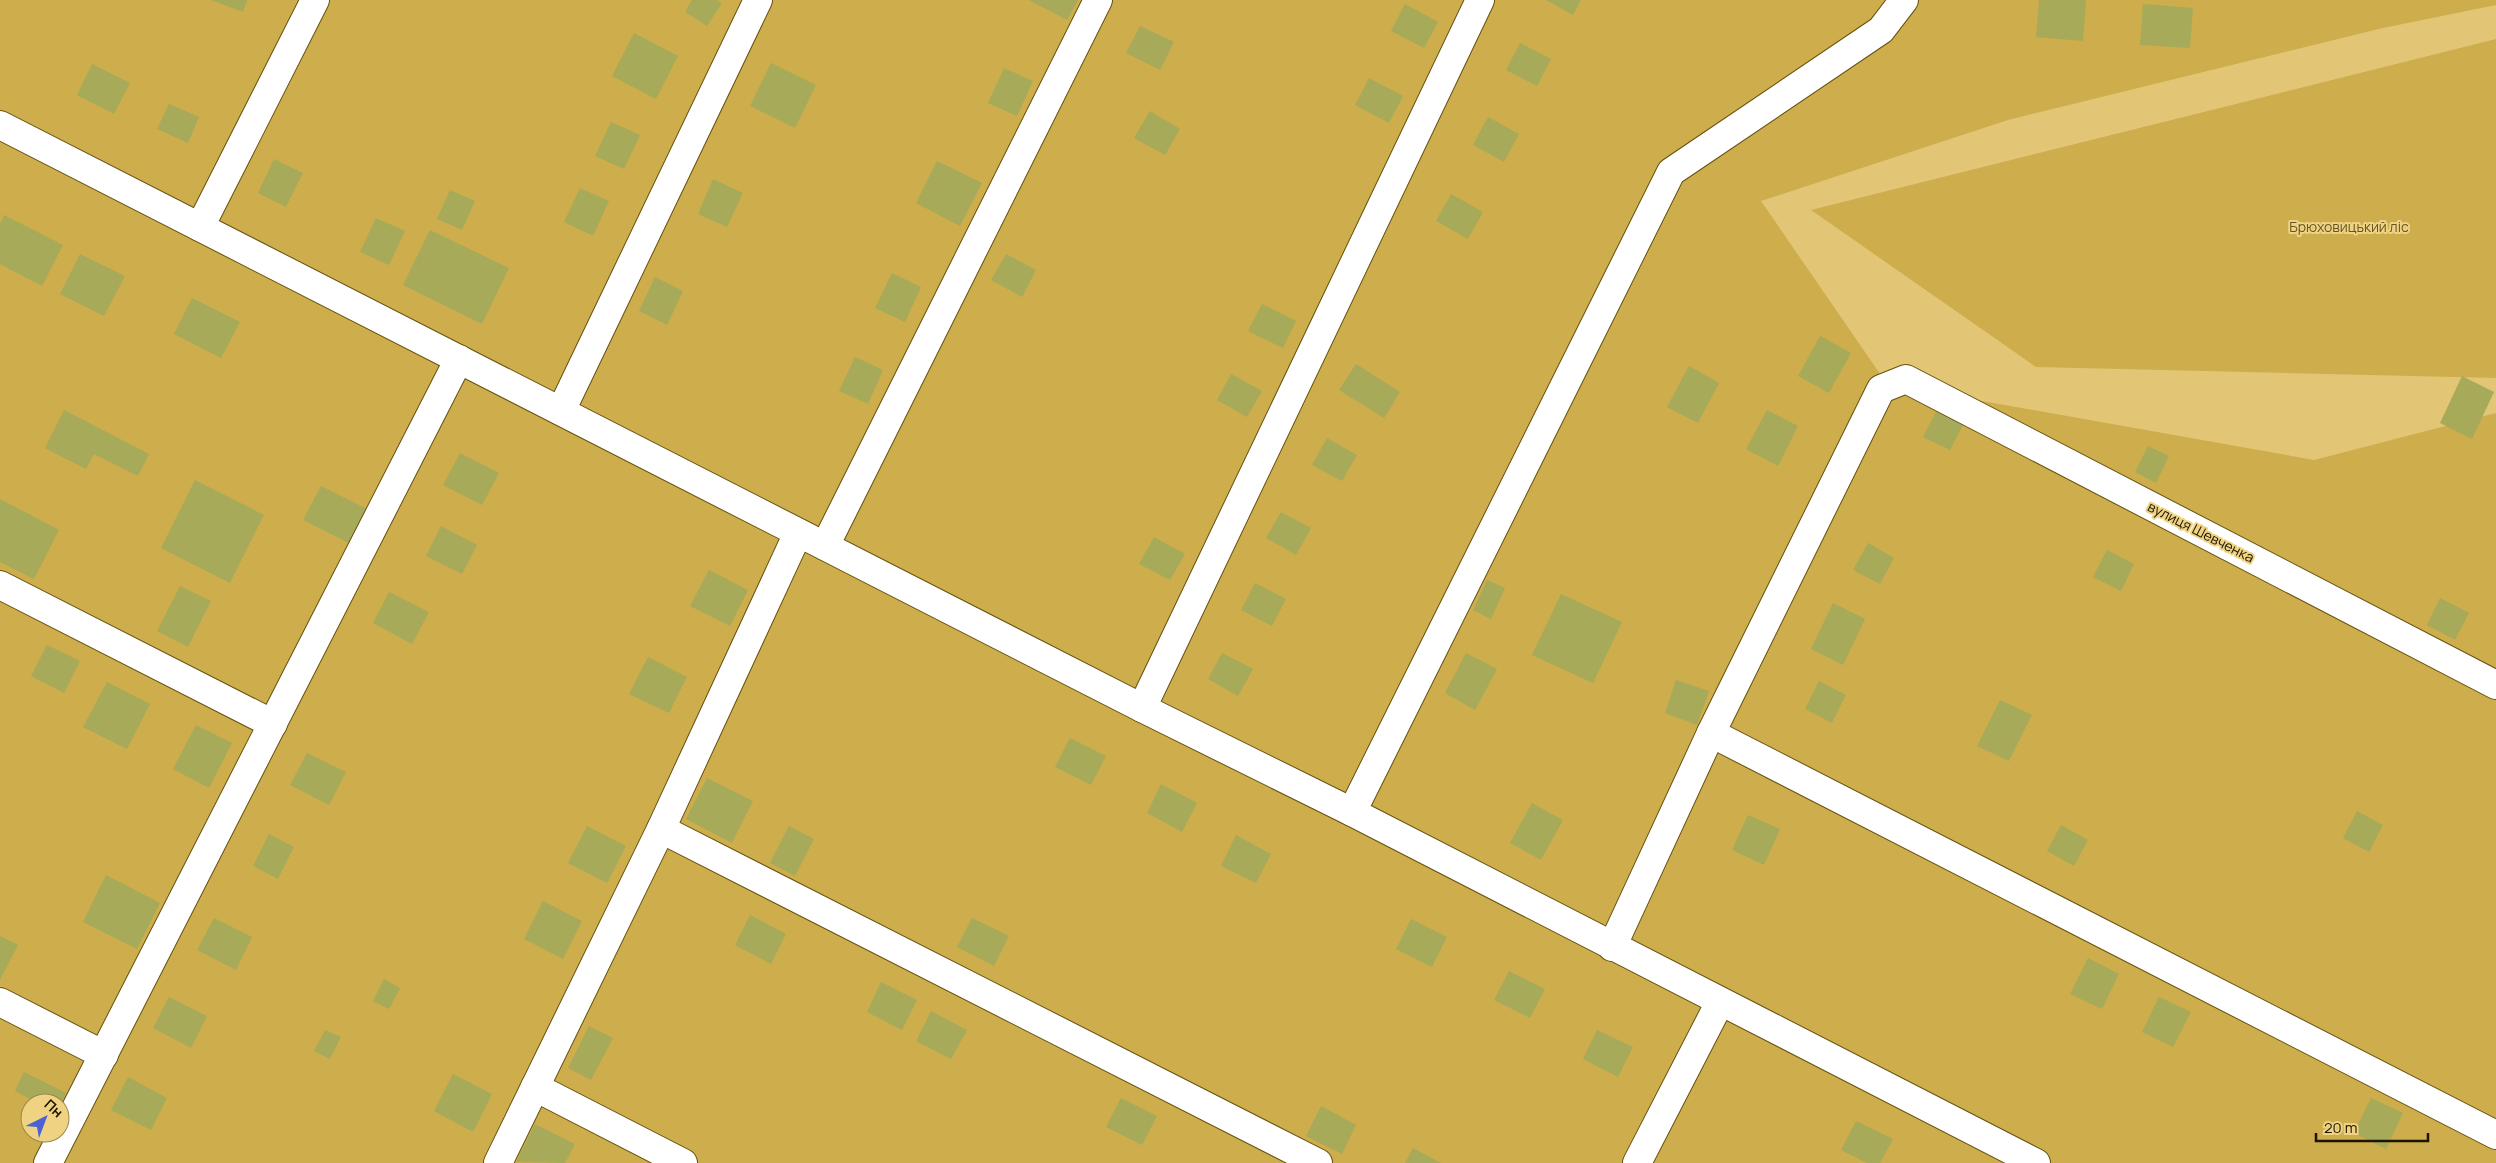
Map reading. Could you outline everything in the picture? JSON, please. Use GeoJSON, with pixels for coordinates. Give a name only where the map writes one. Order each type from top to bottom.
{"type":"FeatureCollection","features":[{"type":"Feature","properties":{"kind":"street"},"geometry":{"type":"LineString","coordinates":[[200,227],[316,0]]}},
{"type":"Feature","properties":{"kind":"street"},"geometry":{"type":"LineString","coordinates":[[561,411],[758,0]]}},
{"type":"Feature","properties":{"kind":"street"},"geometry":{"type":"LineString","coordinates":[[825,546],[1098,0]]}},
{"type":"Feature","properties":{"kind":"street"},"geometry":{"type":"LineString","coordinates":[[1142,708],[1480,0]]}},
{"type":"Feature","properties":{"kind":"street"},"geometry":{"type":"LineString","coordinates":[[1352,812],[1671,172],[1881,30],[1904,0]]}},
{"type":"Feature","properties":{"kind":"street"},"geometry":{"type":"LineString","coordinates":[[0,125],[1142,708],[1352,812],[2036,1163]]}},
{"type":"Feature","properties":{"kind":"street"},"geometry":{"type":"LineString","coordinates":[[48,1163],[459,359]]}},
{"type":"Feature","properties":{"kind":"street","name":"вулиця Шевченка"},"geometry":{"type":"LineString","coordinates":[[1711,733],[1881,389],[1906,379],[2496,685]]}},
{"type":"Feature","properties":{"kind":"street"},"geometry":{"type":"LineString","coordinates":[[498,1163],[662,829],[798,532]]}},
{"type":"Feature","properties":{"kind":"street"},"geometry":{"type":"LineString","coordinates":[[0,585],[273,724]]}},
{"type":"Feature","properties":{"kind":"street"},"geometry":{"type":"LineString","coordinates":[[1612,947],[1711,733],[2496,1135]]}},
{"type":"Feature","properties":{"kind":"street"},"geometry":{"type":"LineString","coordinates":[[662,829],[1318,1163]]}},
{"type":"Feature","properties":{"kind":"street"},"geometry":{"type":"LineString","coordinates":[[0,1002],[104,1055]]}},
{"type":"Feature","properties":{"kind":"street"},"geometry":{"type":"LineString","coordinates":[[1638,1163],[1720,1002]]}},
{"type":"Feature","properties":{"kind":"street"},"geometry":{"type":"LineString","coordinates":[[535,1087],[683,1163]]}},
{"type":"Feature","properties":{"kind":"green space"},"geometry":{"type":"Polygon","coordinates":[[[0,0],[2496,0],[2496,5],[2383,28],[2008,120],[1761,201],[1887,384],[2314,460],[2496,413],[2496,1163],[0,1163],[0,0]]]}},
{"type":"Feature","properties":{"kind":"green space","name":"Брюховицький ліс"},"geometry":{"type":"Polygon","coordinates":[[[2496,39],[2496,378],[2036,367],[1811,210],[2496,39]]]}},
{"type":"Feature","properties":{"kind":"building"},"geometry":{"type":"Polygon","coordinates":[[[211,0],[247,0],[243,12],[211,0]]]}},
{"type":"Feature","properties":{"kind":"building"},"geometry":{"type":"Polygon","coordinates":[[[692,0],[716,0],[722,3],[707,26],[685,12],[692,0]]]}},
{"type":"Feature","properties":{"kind":"building"},"geometry":{"type":"Polygon","coordinates":[[[1029,0],[1078,0],[1067,20],[1029,0]]]}},
{"type":"Feature","properties":{"kind":"building"},"geometry":{"type":"Polygon","coordinates":[[[1546,0],[1581,0],[1573,15],[1546,0]]]}},
{"type":"Feature","properties":{"kind":"building"},"geometry":{"type":"Polygon","coordinates":[[[2039,0],[2086,0],[2083,41],[2036,37],[2039,0]]]}},
{"type":"Feature","properties":{"kind":"building"},"geometry":{"type":"Polygon","coordinates":[[[1405,4],[1438,22],[1424,48],[1391,31],[1405,4]]]}},
{"type":"Feature","properties":{"kind":"building"},"geometry":{"type":"Polygon","coordinates":[[[2143,4],[2193,8],[2190,48],[2140,45],[2143,4]]]}},
{"type":"Feature","properties":{"kind":"building"},"geometry":{"type":"Polygon","coordinates":[[[1140,26],[1174,42],[1160,70],[1126,53],[1140,26]]]}},
{"type":"Feature","properties":{"kind":"building"},"geometry":{"type":"Polygon","coordinates":[[[634,33],[678,56],[656,99],[612,76],[634,33]]]}},
{"type":"Feature","properties":{"kind":"building"},"geometry":{"type":"Polygon","coordinates":[[[1520,43],[1551,59],[1537,86],[1506,70],[1520,43]]]}},
{"type":"Feature","properties":{"kind":"building"},"geometry":{"type":"Polygon","coordinates":[[[771,63],[816,85],[795,128],[750,106],[771,63]]]}},
{"type":"Feature","properties":{"kind":"building"},"geometry":{"type":"Polygon","coordinates":[[[92,64],[130,83],[114,114],[77,95],[92,64]]]}},
{"type":"Feature","properties":{"kind":"building"},"geometry":{"type":"Polygon","coordinates":[[[1004,68],[1033,81],[1017,116],[988,103],[1004,68]]]}},
{"type":"Feature","properties":{"kind":"building"},"geometry":{"type":"Polygon","coordinates":[[[1369,78],[1403,96],[1389,123],[1355,105],[1369,78]]]}},
{"type":"Feature","properties":{"kind":"building"},"geometry":{"type":"Polygon","coordinates":[[[169,104],[199,117],[188,143],[157,129],[169,104]]]}},
{"type":"Feature","properties":{"kind":"building"},"geometry":{"type":"Polygon","coordinates":[[[1150,111],[1180,129],[1165,155],[1134,138],[1150,111]]]}},
{"type":"Feature","properties":{"kind":"building"},"geometry":{"type":"Polygon","coordinates":[[[1488,117],[1519,134],[1504,162],[1473,145],[1488,117]]]}},
{"type":"Feature","properties":{"kind":"building"},"geometry":{"type":"Polygon","coordinates":[[[611,122],[640,135],[624,169],[595,156],[611,122]]]}},
{"type":"Feature","properties":{"kind":"building"},"geometry":{"type":"Polygon","coordinates":[[[274,159],[303,173],[286,207],[258,193],[274,159]]]}},
{"type":"Feature","properties":{"kind":"building"},"geometry":{"type":"Polygon","coordinates":[[[937,161],[982,183],[960,226],[916,203],[937,161]]]}},
{"type":"Feature","properties":{"kind":"building"},"geometry":{"type":"Polygon","coordinates":[[[713,179],[743,193],[727,227],[698,214],[713,179]]]}},
{"type":"Feature","properties":{"kind":"building"},"geometry":{"type":"Polygon","coordinates":[[[580,188],[609,201],[593,236],[564,222],[580,188]]]}},
{"type":"Feature","properties":{"kind":"building"},"geometry":{"type":"Polygon","coordinates":[[[450,190],[475,201],[462,230],[437,219],[450,190]]]}},
{"type":"Feature","properties":{"kind":"building"},"geometry":{"type":"Polygon","coordinates":[[[1451,194],[1483,212],[1468,239],[1436,221],[1451,194]]]}},
{"type":"Feature","properties":{"kind":"building"},"geometry":{"type":"Polygon","coordinates":[[[4,215],[63,245],[42,286],[0,264],[0,224],[4,215]]]}},
{"type":"Feature","properties":{"kind":"building"},"geometry":{"type":"Polygon","coordinates":[[[376,218],[405,231],[389,265],[360,252],[376,218]]]}},
{"type":"Feature","properties":{"kind":"building"},"geometry":{"type":"Polygon","coordinates":[[[430,230],[509,268],[482,324],[403,285],[430,230]]]}},
{"type":"Feature","properties":{"kind":"building"},"geometry":{"type":"Polygon","coordinates":[[[80,254],[125,276],[104,316],[60,294],[80,254]]]}},
{"type":"Feature","properties":{"kind":"building"},"geometry":{"type":"Polygon","coordinates":[[[1006,254],[1036,270],[1022,297],[991,280],[1006,254]]]}},
{"type":"Feature","properties":{"kind":"building"},"geometry":{"type":"Polygon","coordinates":[[[892,273],[921,287],[905,322],[875,308],[892,273]]]}},
{"type":"Feature","properties":{"kind":"building"},"geometry":{"type":"Polygon","coordinates":[[[655,277],[683,291],[667,325],[639,311],[655,277]]]}},
{"type":"Feature","properties":{"kind":"building"},"geometry":{"type":"Polygon","coordinates":[[[192,298],[240,322],[221,358],[174,334],[192,298]]]}},
{"type":"Feature","properties":{"kind":"building"},"geometry":{"type":"Polygon","coordinates":[[[1262,304],[1296,321],[1283,348],[1248,331],[1262,304]]]}},
{"type":"Feature","properties":{"kind":"building"},"geometry":{"type":"Polygon","coordinates":[[[1820,336],[1851,353],[1829,393],[1798,376],[1820,336]]]}},
{"type":"Feature","properties":{"kind":"building"},"geometry":{"type":"Polygon","coordinates":[[[855,357],[883,370],[868,404],[839,391],[855,357]]]}},
{"type":"Feature","properties":{"kind":"building"},"geometry":{"type":"Polygon","coordinates":[[[1356,364],[1400,392],[1384,418],[1339,390],[1356,364]]]}},
{"type":"Feature","properties":{"kind":"building"},"geometry":{"type":"Polygon","coordinates":[[[1689,366],[1719,383],[1698,423],[1667,407],[1689,366]]]}},
{"type":"Feature","properties":{"kind":"building"},"geometry":{"type":"Polygon","coordinates":[[[1231,374],[1262,391],[1247,417],[1217,400],[1231,374]]]}},
{"type":"Feature","properties":{"kind":"building"},"geometry":{"type":"Polygon","coordinates":[[[2462,376],[2494,392],[2472,439],[2440,423],[2462,376]]]}},
{"type":"Feature","properties":{"kind":"building"},"geometry":{"type":"Polygon","coordinates":[[[64,410],[149,454],[138,476],[94,454],[86,469],[45,448],[64,410]]]}},
{"type":"Feature","properties":{"kind":"building"},"geometry":{"type":"Polygon","coordinates":[[[1767,410],[1798,426],[1778,466],[1746,449],[1767,410]]]}},
{"type":"Feature","properties":{"kind":"building"},"geometry":{"type":"Polygon","coordinates":[[[1937,410],[1964,423],[1950,450],[1923,437],[1937,410]]]}},
{"type":"Feature","properties":{"kind":"building"},"geometry":{"type":"Polygon","coordinates":[[[1327,438],[1357,455],[1342,481],[1312,465],[1327,438]]]}},
{"type":"Feature","properties":{"kind":"building"},"geometry":{"type":"Polygon","coordinates":[[[2148,446],[2169,456],[2156,483],[2135,472],[2148,446]]]}},
{"type":"Feature","properties":{"kind":"building"},"geometry":{"type":"Polygon","coordinates":[[[460,453],[499,473],[482,505],[443,485],[460,453]]]}},
{"type":"Feature","properties":{"kind":"building"},"geometry":{"type":"Polygon","coordinates":[[[195,480],[264,515],[230,583],[161,548],[195,480]]]}},
{"type":"Feature","properties":{"kind":"building"},"geometry":{"type":"Polygon","coordinates":[[[321,486],[369,510],[351,544],[303,520],[321,486]]]}},
{"type":"Feature","properties":{"kind":"building"},"geometry":{"type":"Polygon","coordinates":[[[0,499],[59,530],[34,579],[0,562],[0,499]]]}},
{"type":"Feature","properties":{"kind":"building"},"geometry":{"type":"Polygon","coordinates":[[[1281,512],[1311,528],[1296,555],[1266,538],[1281,512]]]}},
{"type":"Feature","properties":{"kind":"building"},"geometry":{"type":"Polygon","coordinates":[[[441,526],[477,545],[462,574],[426,556],[441,526]]]}},
{"type":"Feature","properties":{"kind":"building"},"geometry":{"type":"Polygon","coordinates":[[[1154,537],[1185,554],[1170,580],[1139,564],[1154,537]]]}},
{"type":"Feature","properties":{"kind":"building"},"geometry":{"type":"Polygon","coordinates":[[[1868,543],[1894,558],[1880,584],[1853,570],[1868,543]]]}},
{"type":"Feature","properties":{"kind":"building"},"geometry":{"type":"Polygon","coordinates":[[[2107,550],[2134,564],[2121,591],[2093,577],[2107,550]]]}},
{"type":"Feature","properties":{"kind":"building"},"geometry":{"type":"Polygon","coordinates":[[[709,570],[748,590],[730,626],[690,606],[709,570]]]}},
{"type":"Feature","properties":{"kind":"building"},"geometry":{"type":"Polygon","coordinates":[[[1487,580],[1505,588],[1491,619],[1473,610],[1487,580]]]}},
{"type":"Feature","properties":{"kind":"building"},"geometry":{"type":"Polygon","coordinates":[[[1255,583],[1286,599],[1272,626],[1241,610],[1255,583]]]}},
{"type":"Feature","properties":{"kind":"building"},"geometry":{"type":"Polygon","coordinates":[[[180,586],[211,601],[188,647],[157,631],[180,586]]]}},
{"type":"Feature","properties":{"kind":"building"},"geometry":{"type":"Polygon","coordinates":[[[389,592],[429,612],[412,644],[373,623],[389,592]]]}},
{"type":"Feature","properties":{"kind":"building"},"geometry":{"type":"Polygon","coordinates":[[[1561,594],[1622,622],[1593,683],[1532,655],[1561,594]]]}},
{"type":"Feature","properties":{"kind":"building"},"geometry":{"type":"Polygon","coordinates":[[[2440,598],[2469,613],[2455,640],[2427,625],[2440,598]]]}},
{"type":"Feature","properties":{"kind":"building"},"geometry":{"type":"Polygon","coordinates":[[[1833,603],[1865,619],[1843,665],[1811,649],[1833,603]]]}},
{"type":"Feature","properties":{"kind":"building"},"geometry":{"type":"Polygon","coordinates":[[[47,645],[80,661],[64,693],[31,676],[47,645]]]}},
{"type":"Feature","properties":{"kind":"building"},"geometry":{"type":"Polygon","coordinates":[[[1222,653],[1253,669],[1238,696],[1208,679],[1222,653]]]}},
{"type":"Feature","properties":{"kind":"building"},"geometry":{"type":"Polygon","coordinates":[[[1466,653],[1497,669],[1475,710],[1445,693],[1466,653]]]}},
{"type":"Feature","properties":{"kind":"building"},"geometry":{"type":"Polygon","coordinates":[[[648,657],[687,677],[669,713],[629,694],[648,657]]]}},
{"type":"Feature","properties":{"kind":"building"},"geometry":{"type":"Polygon","coordinates":[[[1676,680],[1709,691],[1697,725],[1665,713],[1676,680]]]}},
{"type":"Feature","properties":{"kind":"building"},"geometry":{"type":"Polygon","coordinates":[[[1819,681],[1846,695],[1832,723],[1805,709],[1819,681]]]}},
{"type":"Feature","properties":{"kind":"building"},"geometry":{"type":"Polygon","coordinates":[[[107,682],[150,704],[127,749],[83,727],[107,682]]]}},
{"type":"Feature","properties":{"kind":"building"},"geometry":{"type":"Polygon","coordinates":[[[2000,700],[2032,715],[2009,761],[1977,746],[2000,700]]]}},
{"type":"Feature","properties":{"kind":"building"},"geometry":{"type":"Polygon","coordinates":[[[196,725],[232,743],[209,788],[173,769],[196,725]]]}},
{"type":"Feature","properties":{"kind":"building"},"geometry":{"type":"Polygon","coordinates":[[[1070,738],[1106,756],[1091,785],[1055,767],[1070,738]]]}},
{"type":"Feature","properties":{"kind":"building"},"geometry":{"type":"Polygon","coordinates":[[[307,753],[346,772],[329,805],[290,785],[307,753]]]}},
{"type":"Feature","properties":{"kind":"building"},"geometry":{"type":"Polygon","coordinates":[[[707,778],[753,801],[732,843],[686,819],[707,778]]]}},
{"type":"Feature","properties":{"kind":"building"},"geometry":{"type":"Polygon","coordinates":[[[1161,784],[1197,803],[1182,832],[1147,813],[1161,784]]]}},
{"type":"Feature","properties":{"kind":"building"},"geometry":{"type":"Polygon","coordinates":[[[1532,803],[1563,820],[1541,860],[1510,843],[1532,803]]]}},
{"type":"Feature","properties":{"kind":"building"},"geometry":{"type":"Polygon","coordinates":[[[2357,811],[2383,825],[2369,852],[2343,838],[2357,811]]]}},
{"type":"Feature","properties":{"kind":"building"},"geometry":{"type":"Polygon","coordinates":[[[1748,815],[1780,829],[1764,865],[1732,850],[1748,815]]]}},
{"type":"Feature","properties":{"kind":"building"},"geometry":{"type":"Polygon","coordinates":[[[2061,825],[2088,840],[2074,866],[2047,851],[2061,825]]]}},
{"type":"Feature","properties":{"kind":"building"},"geometry":{"type":"Polygon","coordinates":[[[587,826],[626,846],[607,883],[568,863],[587,826]]]}},
{"type":"Feature","properties":{"kind":"building"},"geometry":{"type":"Polygon","coordinates":[[[789,826],[814,839],[795,876],[770,863],[789,826]]]}},
{"type":"Feature","properties":{"kind":"building"},"geometry":{"type":"Polygon","coordinates":[[[269,834],[294,847],[278,879],[253,866],[269,834]]]}},
{"type":"Feature","properties":{"kind":"building"},"geometry":{"type":"Polygon","coordinates":[[[1236,835],[1271,854],[1256,883],[1221,866],[1236,835]]]}},
{"type":"Feature","properties":{"kind":"building"},"geometry":{"type":"Polygon","coordinates":[[[106,875],[160,903],[137,949],[83,922],[106,875]]]}},
{"type":"Feature","properties":{"kind":"building"},"geometry":{"type":"Polygon","coordinates":[[[543,901],[582,921],[563,959],[524,939],[543,901]]]}},
{"type":"Feature","properties":{"kind":"building"},"geometry":{"type":"Polygon","coordinates":[[[750,915],[786,934],[771,964],[735,945],[750,915]]]}},
{"type":"Feature","properties":{"kind":"building"},"geometry":{"type":"Polygon","coordinates":[[[214,918],[252,937],[236,970],[197,950],[214,918]]]}},
{"type":"Feature","properties":{"kind":"building"},"geometry":{"type":"Polygon","coordinates":[[[972,918],[1009,936],[994,966],[957,947],[972,918]]]}},
{"type":"Feature","properties":{"kind":"building"},"geometry":{"type":"Polygon","coordinates":[[[1411,919],[1447,937],[1432,967],[1396,949],[1411,919]]]}},
{"type":"Feature","properties":{"kind":"building"},"geometry":{"type":"Polygon","coordinates":[[[0,936],[18,945],[0,980],[0,936]]]}},
{"type":"Feature","properties":{"kind":"building"},"geometry":{"type":"Polygon","coordinates":[[[2088,958],[2119,974],[2102,1009],[2070,994],[2088,958]]]}},
{"type":"Feature","properties":{"kind":"building"},"geometry":{"type":"Polygon","coordinates":[[[1509,971],[1545,989],[1530,1018],[1494,1000],[1509,971]]]}},
{"type":"Feature","properties":{"kind":"building"},"geometry":{"type":"Polygon","coordinates":[[[384,979],[400,988],[389,1009],[373,1001],[384,979]]]}},
{"type":"Feature","properties":{"kind":"building"},"geometry":{"type":"Polygon","coordinates":[[[881,982],[917,1000],[902,1030],[867,1012],[881,982]]]}},
{"type":"Feature","properties":{"kind":"building"},"geometry":{"type":"Polygon","coordinates":[[[169,997],[207,1016],[191,1048],[153,1028],[169,997]]]}},
{"type":"Feature","properties":{"kind":"building"},"geometry":{"type":"Polygon","coordinates":[[[2159,997],[2191,1012],[2173,1047],[2142,1032],[2159,997]]]}},
{"type":"Feature","properties":{"kind":"building"},"geometry":{"type":"Polygon","coordinates":[[[931,1011],[967,1030],[951,1059],[916,1041],[931,1011]]]}},
{"type":"Feature","properties":{"kind":"building"},"geometry":{"type":"Polygon","coordinates":[[[589,1026],[613,1038],[591,1080],[568,1068],[589,1026]]]}},
{"type":"Feature","properties":{"kind":"building"},"geometry":{"type":"Polygon","coordinates":[[[325,1030],[341,1037],[330,1059],[314,1051],[325,1030]]]}},
{"type":"Feature","properties":{"kind":"building"},"geometry":{"type":"Polygon","coordinates":[[[1597,1030],[1633,1047],[1618,1077],[1583,1059],[1597,1030]]]}},
{"type":"Feature","properties":{"kind":"building"},"geometry":{"type":"Polygon","coordinates":[[[24,1072],[66,1093],[20,1094],[15,1091],[24,1072]]]}},
{"type":"Feature","properties":{"kind":"building"},"geometry":{"type":"Polygon","coordinates":[[[453,1074],[492,1094],[473,1132],[434,1111],[453,1074]]]}},
{"type":"Feature","properties":{"kind":"building"},"geometry":{"type":"Polygon","coordinates":[[[128,1077],[167,1098],[151,1130],[111,1110],[128,1077]]]}},
{"type":"Feature","properties":{"kind":"building"},"geometry":{"type":"Polygon","coordinates":[[[1121,1098],[1157,1116],[1142,1145],[1106,1127],[1121,1098]]]}},
{"type":"Feature","properties":{"kind":"building"},"geometry":{"type":"Polygon","coordinates":[[[2371,1098],[2403,1113],[2386,1149],[2354,1133],[2371,1098]]]}},
{"type":"Feature","properties":{"kind":"building"},"geometry":{"type":"Polygon","coordinates":[[[1321,1106],[1356,1125],[1342,1154],[1306,1136],[1321,1106]]]}},
{"type":"Feature","properties":{"kind":"building"},"geometry":{"type":"Polygon","coordinates":[[[1856,1121],[1893,1139],[1880,1163],[1867,1163],[1841,1150],[1856,1121]]]}},
{"type":"Feature","properties":{"kind":"building"},"geometry":{"type":"Polygon","coordinates":[[[535,1124],[575,1144],[565,1163],[516,1162],[535,1124]]]}},
{"type":"Feature","properties":{"kind":"building"},"geometry":{"type":"Polygon","coordinates":[[[1413,1148],[1441,1163],[1405,1163],[1413,1148]]]}}]}
